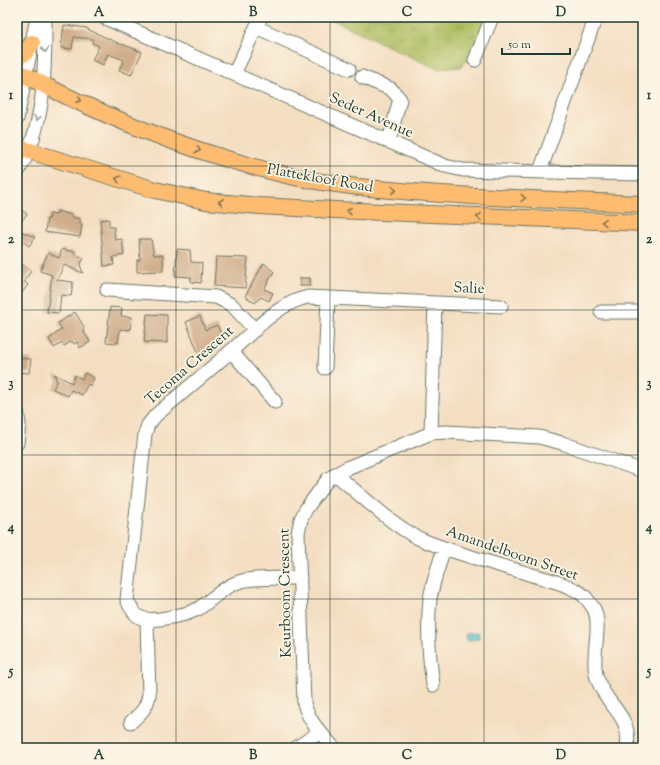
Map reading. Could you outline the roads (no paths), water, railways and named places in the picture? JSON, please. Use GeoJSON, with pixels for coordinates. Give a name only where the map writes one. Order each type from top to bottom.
{"type":"FeatureCollection","features":[{"type":"Feature","properties":{"kind":"main road"},"geometry":{"type":"LineString","coordinates":[[17,57],[25,52],[32,43]]}},
{"type":"Feature","properties":{"kind":"main road","name":"Plattekloof Road"},"geometry":{"type":"LineString","coordinates":[[22,73],[144,131],[211,154],[288,176],[368,188],[457,196],[643,204]]}},
{"type":"Feature","properties":{"kind":"main road","name":"Plattekloof Road"},"geometry":{"type":"LineString","coordinates":[[22,149],[155,190],[206,201],[260,206],[336,210],[643,223]]}},
{"type":"Feature","properties":{"kind":"street"},"geometry":{"type":"LineString","coordinates":[[17,119],[22,73],[32,43],[37,17]]}},
{"type":"Feature","properties":{"kind":"street"},"geometry":{"type":"LineString","coordinates":[[17,173],[22,149],[39,114],[43,84],[45,17]]}},
{"type":"Feature","properties":{"kind":"street","name":"Seder Avenue"},"geometry":{"type":"LineString","coordinates":[[103,17],[445,166],[463,170],[643,174]]}},
{"type":"Feature","properties":{"kind":"street"},"geometry":{"type":"LineString","coordinates":[[475,60],[492,17]]}},
{"type":"Feature","properties":{"kind":"street"},"geometry":{"type":"LineString","coordinates":[[540,171],[596,17]]}},
{"type":"Feature","properties":{"kind":"street"},"geometry":{"type":"LineString","coordinates":[[234,74],[258,22],[349,69]]}},
{"type":"Feature","properties":{"kind":"street"},"geometry":{"type":"LineString","coordinates":[[362,77],[391,89],[400,99],[389,141]]}},
{"type":"Feature","properties":{"kind":"street"},"geometry":{"type":"LineString","coordinates":[[107,290],[216,297],[232,305],[255,330]]}},
{"type":"Feature","properties":{"kind":"street","name":"Tecoma Crescent"},"geometry":{"type":"LineString","coordinates":[[147,620],[138,617],[132,611],[127,600],[145,434],[148,425],[156,415],[255,330],[282,308],[296,299],[308,297],[435,304]]}},
{"type":"Feature","properties":{"kind":"street"},"geometry":{"type":"LineString","coordinates":[[325,368],[328,298]]}},
{"type":"Feature","properties":{"kind":"street"},"geometry":{"type":"LineString","coordinates":[[431,433],[435,304]]}},
{"type":"Feature","properties":{"kind":"street","name":"Salie"},"geometry":{"type":"LineString","coordinates":[[435,304],[501,306]]}},
{"type":"Feature","properties":{"kind":"street"},"geometry":{"type":"LineString","coordinates":[[601,312],[643,312]]}},
{"type":"Feature","properties":{"kind":"street"},"geometry":{"type":"LineString","coordinates":[[231,351],[275,402]]}},
{"type":"Feature","properties":{"kind":"street"},"geometry":{"type":"LineString","coordinates":[[17,412],[19,424],[17,443]]}},
{"type":"Feature","properties":{"kind":"street","name":"Keurboom Crescent"},"geometry":{"type":"LineString","coordinates":[[334,748],[320,732],[306,711],[304,703],[298,533],[301,519],[320,489],[335,474],[431,433],[540,437],[643,471]]}},
{"type":"Feature","properties":{"kind":"street","name":"Amandelboom Street"},"geometry":{"type":"LineString","coordinates":[[335,474],[413,535],[444,548],[560,583],[584,595],[595,611],[595,675],[599,685],[624,720],[628,730],[627,748]]}},
{"type":"Feature","properties":{"kind":"street"},"geometry":{"type":"LineString","coordinates":[[433,685],[430,660],[430,600],[444,548]]}},
{"type":"Feature","properties":{"kind":"street"},"geometry":{"type":"LineString","coordinates":[[131,722],[143,711],[147,704],[149,695],[147,620],[187,613],[197,609],[232,585],[241,581],[300,578]]}},
{"type":"Feature","properties":{"kind":"street"},"geometry":{"type":"LineString","coordinates":[[296,748],[320,732]]}},
{"type":"Feature","properties":{"kind":"water"},"geometry":{"type":"Polygon","coordinates":[[[479,632],[479,638],[467,641],[466,633],[479,632]]]}}]}
